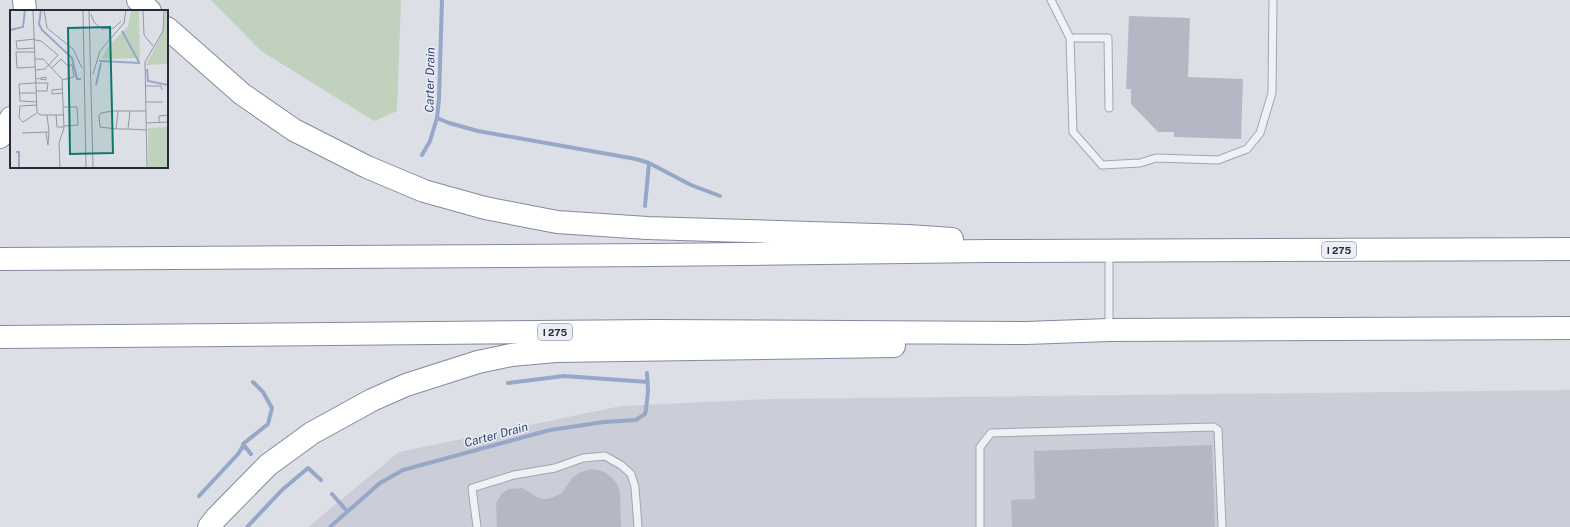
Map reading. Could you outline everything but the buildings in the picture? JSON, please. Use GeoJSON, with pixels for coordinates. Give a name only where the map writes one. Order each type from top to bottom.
{"type":"FeatureCollection","features":[{"type":"Feature","properties":{"kind":"highway"},"geometry":{"type":"LineString","coordinates":[[24,0],[25,10]]}},
{"type":"Feature","properties":{"kind":"highway"},"geometry":{"type":"LineString","coordinates":[[138,0],[149,10]]}},
{"type":"Feature","properties":{"kind":"highway"},"geometry":{"type":"LineString","coordinates":[[168,29],[242,94],[294,130],[367,167],[416,188],[484,208],[557,222],[647,228],[908,236],[954,239],[987,251]]}},
{"type":"Feature","properties":{"kind":"highway"},"geometry":{"type":"LineString","coordinates":[[0,137],[10,120]]}},
{"type":"Feature","properties":{"kind":"highway","name":"I 275"},"geometry":{"type":"LineString","coordinates":[[0,260],[1109,250],[1570,249]]}},
{"type":"Feature","properties":{"kind":"highway","name":"I 275"},"geometry":{"type":"LineString","coordinates":[[0,337],[656,331],[1026,333],[1109,330],[1570,328]]}},
{"type":"Feature","properties":{"kind":"highway"},"geometry":{"type":"LineString","coordinates":[[208,527],[268,465],[312,433],[372,400],[406,385],[478,362],[511,355],[556,351],[869,347],[952,344],[1026,333]]}},
{"type":"Feature","properties":{"kind":"lane"},"geometry":{"type":"LineString","coordinates":[[1051,0],[1070,38],[1073,132],[1102,165],[1140,163],[1156,158],[1218,160],[1247,149],[1260,133],[1272,93],[1273,0]]}},
{"type":"Feature","properties":{"kind":"lane"},"geometry":{"type":"LineString","coordinates":[[1070,38],[1108,38],[1109,108]]}},
{"type":"Feature","properties":{"kind":"lane"},"geometry":{"type":"LineString","coordinates":[[1109,250],[1109,330]]}},
{"type":"Feature","properties":{"kind":"lane"},"geometry":{"type":"LineString","coordinates":[[980,527],[980,447],[991,433],[1214,427],[1218,430],[1222,527]]}},
{"type":"Feature","properties":{"kind":"lane"},"geometry":{"type":"LineString","coordinates":[[477,527],[472,488],[514,475],[555,468],[583,458],[605,456],[621,465],[631,474],[635,487],[638,527]]}},
{"type":"Feature","properties":{"kind":"shaded area"},"geometry":{"type":"Polygon","coordinates":[[[1570,390],[1570,527],[308,527],[399,452],[621,406],[771,399],[1570,390]]]}},
{"type":"Feature","properties":{"kind":"green space"},"geometry":{"type":"Polygon","coordinates":[[[211,0],[401,0],[397,111],[374,121],[261,51],[211,0]]]}},
{"type":"Feature","properties":{"kind":"waterway","name":"Carter Drain"},"geometry":{"type":"LineString","coordinates":[[422,155],[430,141],[437,118],[442,0]]}},
{"type":"Feature","properties":{"kind":"waterway","name":"Carter Drain"},"geometry":{"type":"LineString","coordinates":[[437,118],[478,131],[636,159],[649,163],[691,185],[720,196]]}},
{"type":"Feature","properties":{"kind":"waterway","name":"Carter Drain"},"geometry":{"type":"LineString","coordinates":[[645,206],[649,163]]}},
{"type":"Feature","properties":{"kind":"waterway","name":"Carter Drain"},"geometry":{"type":"LineString","coordinates":[[330,527],[380,483],[403,470],[550,430],[604,422],[636,420],[645,414],[646,410],[648,391],[647,373]]}},
{"type":"Feature","properties":{"kind":"waterway"},"geometry":{"type":"LineString","coordinates":[[508,383],[564,376],[648,382]]}},
{"type":"Feature","properties":{"kind":"waterway"},"geometry":{"type":"LineString","coordinates":[[251,454],[243,444],[268,424],[272,408],[263,392],[253,382]]}},
{"type":"Feature","properties":{"kind":"waterway"},"geometry":{"type":"LineString","coordinates":[[199,496],[238,454],[243,446],[245,448]]}},
{"type":"Feature","properties":{"kind":"waterway"},"geometry":{"type":"LineString","coordinates":[[247,527],[282,490],[308,468],[321,480]]}},
{"type":"Feature","properties":{"kind":"waterway"},"geometry":{"type":"LineString","coordinates":[[332,494],[347,511]]}}]}
